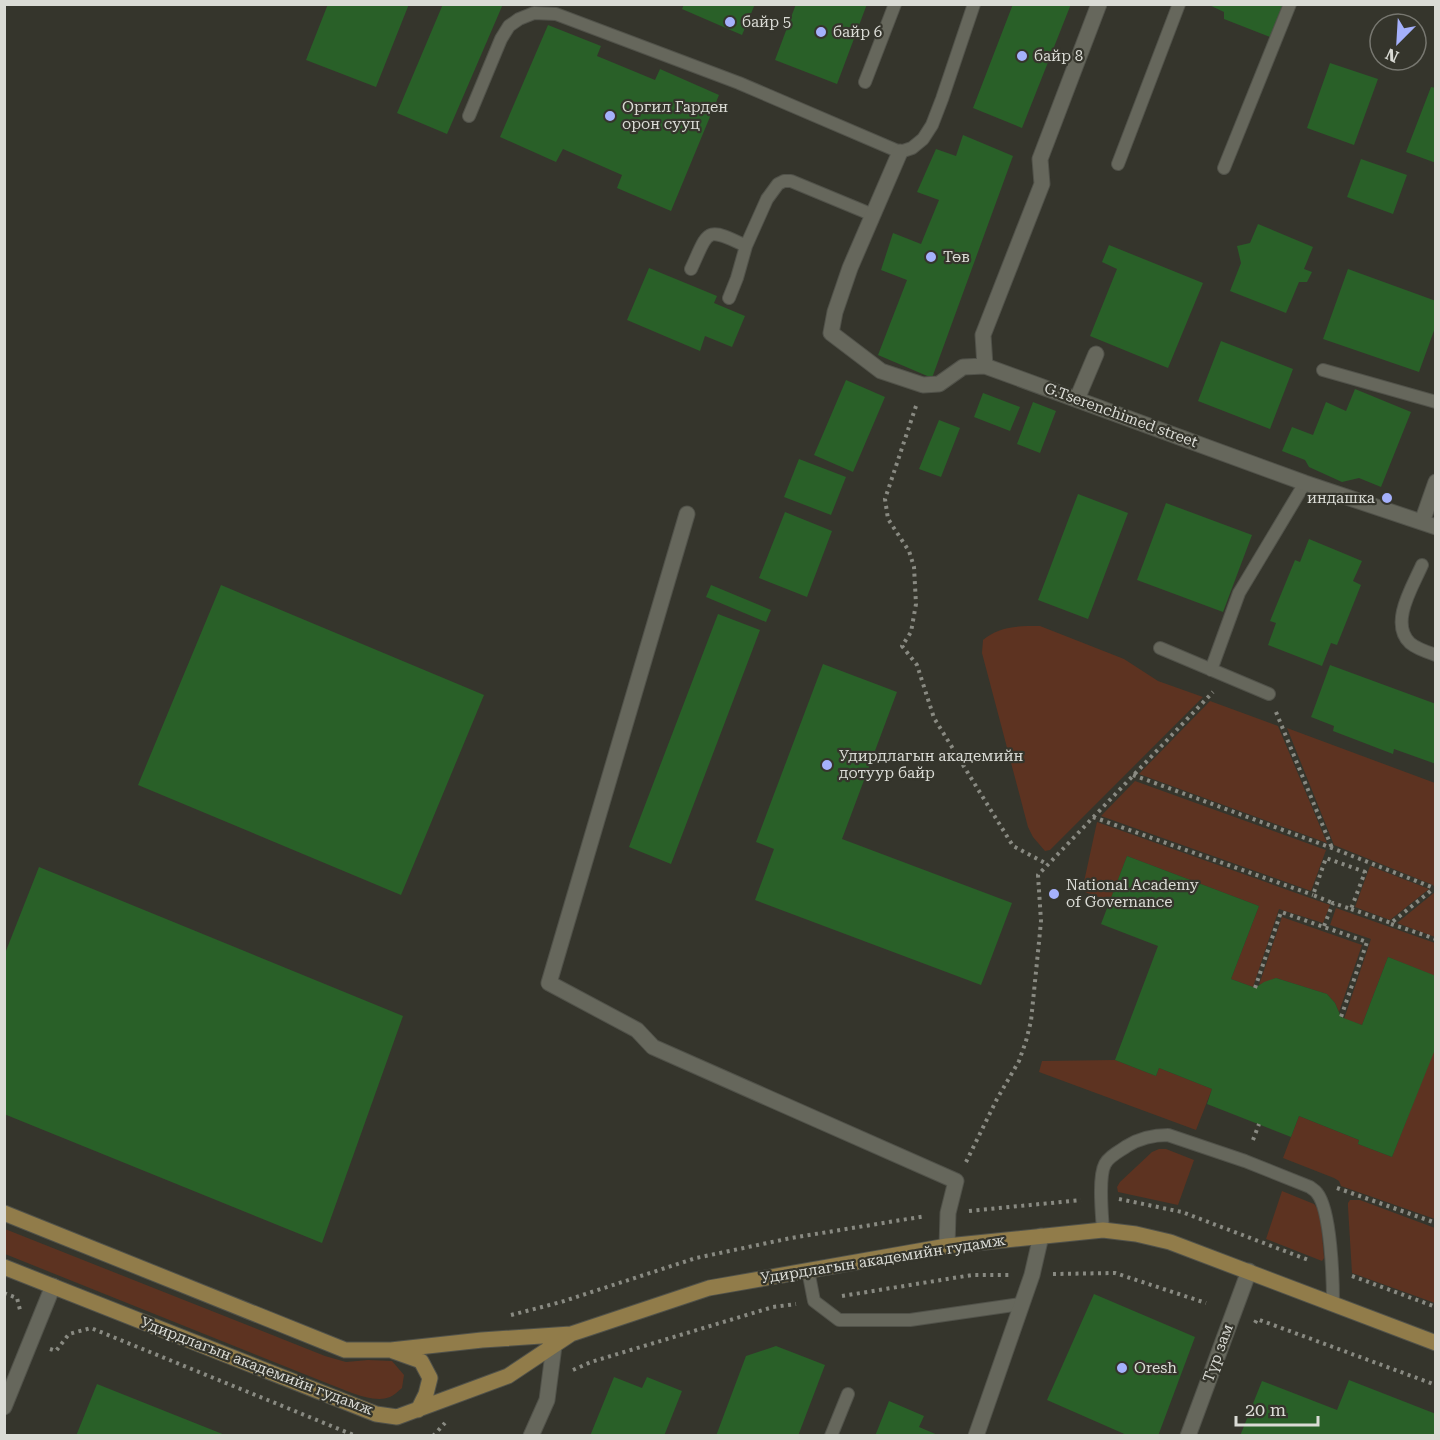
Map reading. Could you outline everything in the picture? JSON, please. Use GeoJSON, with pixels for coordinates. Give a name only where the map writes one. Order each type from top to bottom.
{"type":"FeatureCollection","features":[{"type":"Feature","properties":{"kind":"main road","name":"Удирдлагын академийн гудамж"},"geometry":{"type":"LineString","coordinates":[[4,1213],[345,1350],[391,1350],[482,1340],[571,1334],[709,1288],[947,1246],[1103,1230],[1136,1234],[1170,1242],[1436,1342]]}},
{"type":"Feature","properties":{"kind":"main road","name":"Удирдлагын академийн гудамж"},"geometry":{"type":"LineString","coordinates":[[4,1267],[376,1414],[397,1417],[508,1376],[571,1334]]}},
{"type":"Feature","properties":{"kind":"main road"},"geometry":{"type":"LineString","coordinates":[[391,1350],[421,1361],[430,1378],[426,1394],[418,1410]]}},
{"type":"Feature","properties":{"kind":"street"},"geometry":{"type":"LineString","coordinates":[[900,152],[850,268],[835,312],[831,333],[881,371],[923,385],[939,384],[963,367],[985,366],[983,335],[1042,184],[1040,159],[1099,4]]}},
{"type":"Feature","properties":{"kind":"street"},"geometry":{"type":"LineString","coordinates":[[1077,399],[1095,354]]}},
{"type":"Feature","properties":{"kind":"street","name":"G.Tserenchimed street"},"geometry":{"type":"LineString","coordinates":[[985,366],[1305,483],[1429,525]]}},
{"type":"Feature","properties":{"kind":"street"},"geometry":{"type":"LineString","coordinates":[[1429,525],[1436,482]]}},
{"type":"Feature","properties":{"kind":"street"},"geometry":{"type":"LineString","coordinates":[[687,514],[549,983],[637,1030],[653,1047],[956,1181],[948,1213],[947,1246]]}},
{"type":"Feature","properties":{"kind":"street"},"geometry":{"type":"LineString","coordinates":[[976,1436],[1032,1275],[1041,1236]]}},
{"type":"Feature","properties":{"kind":"street","name":"Түр зам"},"geometry":{"type":"LineString","coordinates":[[1188,1436],[1249,1271]]}},
{"type":"Feature","properties":{"kind":"street"},"geometry":{"type":"LineString","coordinates":[[4,1407],[53,1286]]}},
{"type":"Feature","properties":{"kind":"street"},"geometry":{"type":"LineString","coordinates":[[531,1436],[547,1400],[554,1346]]}},
{"type":"Feature","properties":{"kind":"lane"},"geometry":{"type":"LineString","coordinates":[[865,82],[895,4]]}},
{"type":"Feature","properties":{"kind":"lane"},"geometry":{"type":"LineString","coordinates":[[469,117],[501,39],[509,26],[519,19],[534,14],[556,14],[739,82],[900,152],[912,148],[923,140],[932,125],[974,4]]}},
{"type":"Feature","properties":{"kind":"lane"},"geometry":{"type":"LineString","coordinates":[[1118,164],[1179,4]]}},
{"type":"Feature","properties":{"kind":"lane"},"geometry":{"type":"LineString","coordinates":[[1224,168],[1290,4]]}},
{"type":"Feature","properties":{"kind":"lane"},"geometry":{"type":"LineString","coordinates":[[729,298],[746,246],[767,199],[778,184],[791,181],[873,215]]}},
{"type":"Feature","properties":{"kind":"lane"},"geometry":{"type":"LineString","coordinates":[[691,269],[704,240],[709,235],[723,235],[746,246]]}},
{"type":"Feature","properties":{"kind":"lane"},"geometry":{"type":"LineString","coordinates":[[1323,370],[1436,402]]}},
{"type":"Feature","properties":{"kind":"lane"},"geometry":{"type":"LineString","coordinates":[[1211,670],[1239,593],[1305,483]]}},
{"type":"Feature","properties":{"kind":"lane"},"geometry":{"type":"LineString","coordinates":[[1422,565],[1403,610],[1402,628],[1405,637],[1412,644],[1436,655]]}},
{"type":"Feature","properties":{"kind":"lane"},"geometry":{"type":"LineString","coordinates":[[1160,648],[1269,694]]}},
{"type":"Feature","properties":{"kind":"lane"},"geometry":{"type":"LineString","coordinates":[[1103,1230],[1102,1172],[1105,1163],[1112,1156],[1143,1138],[1168,1135],[1245,1161],[1310,1187],[1317,1193],[1324,1208],[1334,1303]]}},
{"type":"Feature","properties":{"kind":"lane"},"geometry":{"type":"LineString","coordinates":[[808,1270],[814,1301],[839,1320],[910,1320],[1021,1304]]}},
{"type":"Feature","properties":{"kind":"lane"},"geometry":{"type":"LineString","coordinates":[[831,1436],[848,1394]]}},
{"type":"Feature","properties":{"kind":"path"},"geometry":{"type":"LineString","coordinates":[[923,385],[885,500],[888,519],[909,551],[914,567],[916,604],[911,632],[902,646],[917,665],[934,718],[1013,846],[1047,864]]}},
{"type":"Feature","properties":{"kind":"path"},"geometry":{"type":"LineString","coordinates":[[956,1181],[1019,1060],[1026,1041],[1031,1021],[1040,932],[1038,874],[1228,677]]}},
{"type":"Feature","properties":{"kind":"path"},"geometry":{"type":"LineString","coordinates":[[1269,694],[1332,848]]}},
{"type":"Feature","properties":{"kind":"path"},"geometry":{"type":"LineString","coordinates":[[1132,775],[1435,888],[1391,924]]}},
{"type":"Feature","properties":{"kind":"path"},"geometry":{"type":"LineString","coordinates":[[1092,817],[1436,939]]}},
{"type":"Feature","properties":{"kind":"path"},"geometry":{"type":"LineString","coordinates":[[1346,865],[1350,855]]}},
{"type":"Feature","properties":{"kind":"path"},"geometry":{"type":"LineString","coordinates":[[1313,895],[1326,858],[1365,872],[1351,909]]}},
{"type":"Feature","properties":{"kind":"path"},"geometry":{"type":"LineString","coordinates":[[1324,926],[1333,903]]}},
{"type":"Feature","properties":{"kind":"path"},"geometry":{"type":"LineString","coordinates":[[1255,987],[1281,912],[1324,926],[1367,942],[1341,1017]]}},
{"type":"Feature","properties":{"kind":"path"},"geometry":{"type":"LineString","coordinates":[[1253,1140],[1259,1124]]}},
{"type":"Feature","properties":{"kind":"path"},"geometry":{"type":"LineString","coordinates":[[1336,1187],[1436,1223]]}},
{"type":"Feature","properties":{"kind":"path"},"geometry":{"type":"LineString","coordinates":[[507,1316],[561,1302],[696,1258],[791,1238],[948,1213],[1102,1198],[1124,1199],[1183,1210],[1436,1307]]}},
{"type":"Feature","properties":{"kind":"path"},"geometry":{"type":"LineString","coordinates":[[1257,1319],[1436,1384]]}},
{"type":"Feature","properties":{"kind":"path"},"geometry":{"type":"LineString","coordinates":[[31,1342],[56,1351],[69,1334],[91,1328],[356,1436]]}},
{"type":"Feature","properties":{"kind":"shaded area"},"geometry":{"type":"Polygon","coordinates":[[[1040,626],[1124,659],[1158,681],[1203,697],[1050,850],[1045,851],[1028,827],[982,653],[983,640],[989,635],[1003,629],[1040,626]]]}},
{"type":"Feature","properties":{"kind":"shaded area"},"geometry":{"type":"Polygon","coordinates":[[[1210,701],[1278,726],[1327,843],[1139,774],[1210,701]]]}},
{"type":"Feature","properties":{"kind":"shaded area"},"geometry":{"type":"Polygon","coordinates":[[[1287,728],[1435,783],[1435,888],[1433,885],[1334,845],[1287,728]]]}},
{"type":"Feature","properties":{"kind":"shaded area"},"geometry":{"type":"Polygon","coordinates":[[[1135,781],[1326,850],[1311,891],[1101,816],[1135,781]]]}},
{"type":"Feature","properties":{"kind":"shaded area"},"geometry":{"type":"Polygon","coordinates":[[[1097,822],[1330,905],[1323,923],[1279,909],[1253,987],[1231,979],[1259,906],[1127,856],[1110,901],[1082,891],[1097,822]]]}},
{"type":"Feature","properties":{"kind":"shaded area"},"geometry":{"type":"Polygon","coordinates":[[[1370,866],[1429,889],[1390,920],[1355,907],[1370,866]]]}},
{"type":"Feature","properties":{"kind":"shaded area"},"geometry":{"type":"Polygon","coordinates":[[[1435,892],[1435,937],[1397,923],[1435,892]]]}},
{"type":"Feature","properties":{"kind":"shaded area"},"geometry":{"type":"Polygon","coordinates":[[[1336,908],[1435,943],[1435,976],[1388,957],[1362,1025],[1344,1019],[1371,939],[1330,925],[1336,908]]]}},
{"type":"Feature","properties":{"kind":"shaded area"},"geometry":{"type":"Polygon","coordinates":[[[1282,917],[1362,945],[1339,1012],[1327,994],[1276,978],[1259,985],[1282,917]]]}},
{"type":"Feature","properties":{"kind":"shaded area"},"geometry":{"type":"Polygon","coordinates":[[[1435,1047],[1435,1219],[1341,1186],[1334,1178],[1283,1158],[1299,1116],[1359,1140],[1358,1144],[1392,1157],[1435,1047]]]}},
{"type":"Feature","properties":{"kind":"shaded area"},"geometry":{"type":"Polygon","coordinates":[[[1115,1060],[1156,1076],[1159,1068],[1212,1089],[1196,1130],[1039,1072],[1042,1061],[1115,1060]]]}},
{"type":"Feature","properties":{"kind":"shaded area"},"geometry":{"type":"Polygon","coordinates":[[[1166,1149],[1194,1160],[1178,1205],[1118,1192],[1117,1187],[1120,1182],[1152,1152],[1166,1149]]]}},
{"type":"Feature","properties":{"kind":"shaded area"},"geometry":{"type":"Polygon","coordinates":[[[1282,1191],[1314,1204],[1320,1212],[1324,1258],[1322,1261],[1266,1239],[1282,1191]]]}},
{"type":"Feature","properties":{"kind":"shaded area"},"geometry":{"type":"Polygon","coordinates":[[[1350,1200],[1360,1200],[1435,1228],[1435,1303],[1352,1273],[1348,1207],[1350,1200]]]}},
{"type":"Feature","properties":{"kind":"shaded area"},"geometry":{"type":"Polygon","coordinates":[[[5,1229],[325,1356],[346,1362],[392,1361],[404,1375],[402,1388],[390,1397],[376,1399],[329,1384],[5,1254],[5,1229]]]}},
{"type":"Feature","properties":{"kind":"building"},"geometry":{"type":"Polygon","coordinates":[[[328,4],[409,4],[376,87],[306,60],[328,4]]]}},
{"type":"Feature","properties":{"kind":"building"},"geometry":{"type":"Polygon","coordinates":[[[443,4],[503,4],[447,134],[397,113],[443,4]]]}},
{"type":"Feature","properties":{"kind":"building","name":"байр 5"},"geometry":{"type":"Polygon","coordinates":[[[684,4],[755,4],[742,35],[682,9],[684,4]]]}},
{"type":"Feature","properties":{"kind":"building","name":"байр 6"},"geometry":{"type":"Polygon","coordinates":[[[796,4],[867,4],[837,84],[775,60],[796,4]]]}},
{"type":"Feature","properties":{"kind":"building","name":"байр 8"},"geometry":{"type":"Polygon","coordinates":[[[1013,4],[1071,4],[1022,128],[973,108],[1013,4]]]}},
{"type":"Feature","properties":{"kind":"building"},"geometry":{"type":"Polygon","coordinates":[[[1207,4],[1283,4],[1270,37],[1224,19],[1224,12],[1207,4]]]}},
{"type":"Feature","properties":{"kind":"building","name":"Оргил Гарден орон сууц"},"geometry":{"type":"Polygon","coordinates":[[[548,25],[601,46],[597,56],[655,80],[660,69],[719,95],[671,211],[617,188],[622,175],[563,149],[556,162],[500,137],[548,25]]]}},
{"type":"Feature","properties":{"kind":"building"},"geometry":{"type":"Polygon","coordinates":[[[1330,63],[1378,79],[1354,145],[1307,128],[1330,63]]]}},
{"type":"Feature","properties":{"kind":"building"},"geometry":{"type":"Polygon","coordinates":[[[1431,87],[1436,88],[1436,163],[1406,152],[1431,87]]]}},
{"type":"Feature","properties":{"kind":"building","name":"Төв"},"geometry":{"type":"Polygon","coordinates":[[[963,135],[1013,156],[932,378],[878,355],[907,280],[881,270],[893,233],[921,244],[939,200],[917,192],[936,149],[956,156],[963,135]]]}},
{"type":"Feature","properties":{"kind":"building"},"geometry":{"type":"Polygon","coordinates":[[[1361,159],[1407,175],[1393,214],[1347,197],[1361,159]]]}},
{"type":"Feature","properties":{"kind":"building"},"geometry":{"type":"Polygon","coordinates":[[[1258,224],[1313,247],[1304,269],[1312,272],[1307,282],[1299,282],[1286,313],[1230,291],[1241,263],[1237,246],[1250,243],[1258,224]]]}},
{"type":"Feature","properties":{"kind":"building"},"geometry":{"type":"Polygon","coordinates":[[[1109,245],[1203,283],[1168,368],[1090,336],[1117,269],[1102,262],[1109,245]]]}},
{"type":"Feature","properties":{"kind":"building"},"geometry":{"type":"Polygon","coordinates":[[[649,268],[717,296],[714,303],[745,316],[732,347],[705,336],[700,351],[627,320],[649,268]]]}},
{"type":"Feature","properties":{"kind":"building"},"geometry":{"type":"Polygon","coordinates":[[[1348,269],[1436,301],[1436,325],[1419,372],[1323,339],[1348,269]]]}},
{"type":"Feature","properties":{"kind":"building"},"geometry":{"type":"Polygon","coordinates":[[[1221,341],[1293,369],[1270,429],[1198,401],[1221,341]]]}},
{"type":"Feature","properties":{"kind":"building"},"geometry":{"type":"Polygon","coordinates":[[[846,380],[885,397],[853,472],[814,455],[846,380]]]}},
{"type":"Feature","properties":{"kind":"building"},"geometry":{"type":"Polygon","coordinates":[[[1355,389],[1411,412],[1381,487],[1359,478],[1342,482],[1309,467],[1305,460],[1282,451],[1292,427],[1313,435],[1326,402],[1346,411],[1355,389]]]}},
{"type":"Feature","properties":{"kind":"building"},"geometry":{"type":"Polygon","coordinates":[[[983,393],[1020,407],[1010,431],[974,417],[983,393]]]}},
{"type":"Feature","properties":{"kind":"building"},"geometry":{"type":"Polygon","coordinates":[[[1033,402],[1056,411],[1040,453],[1017,444],[1033,402]]]}},
{"type":"Feature","properties":{"kind":"building"},"geometry":{"type":"Polygon","coordinates":[[[939,420],[960,428],[941,477],[919,469],[939,420]]]}},
{"type":"Feature","properties":{"kind":"building"},"geometry":{"type":"Polygon","coordinates":[[[799,459],[846,477],[831,515],[784,497],[799,459]]]}},
{"type":"Feature","properties":{"kind":"building"},"geometry":{"type":"Polygon","coordinates":[[[1078,494],[1128,513],[1088,619],[1038,600],[1078,494]]]}},
{"type":"Feature","properties":{"kind":"building"},"geometry":{"type":"Polygon","coordinates":[[[1166,503],[1252,535],[1223,612],[1137,580],[1166,503]]]}},
{"type":"Feature","properties":{"kind":"building"},"geometry":{"type":"Polygon","coordinates":[[[785,512],[832,531],[807,597],[759,578],[785,512]]]}},
{"type":"Feature","properties":{"kind":"building"},"geometry":{"type":"Polygon","coordinates":[[[1309,539],[1362,561],[1353,581],[1361,585],[1337,645],[1331,643],[1322,666],[1268,645],[1276,623],[1270,621],[1295,560],[1300,562],[1309,539]]]}},
{"type":"Feature","properties":{"kind":"building"},"geometry":{"type":"Polygon","coordinates":[[[221,585],[484,695],[401,895],[138,785],[221,585]]]}},
{"type":"Feature","properties":{"kind":"building"},"geometry":{"type":"Polygon","coordinates":[[[711,585],[771,610],[766,622],[706,597],[711,585]]]}},
{"type":"Feature","properties":{"kind":"building"},"geometry":{"type":"Polygon","coordinates":[[[718,614],[760,630],[671,864],[629,847],[718,614]]]}},
{"type":"Feature","properties":{"kind":"building","name":"Удирдлагын академийн дотуур байр"},"geometry":{"type":"Polygon","coordinates":[[[823,664],[897,692],[842,839],[1012,903],[981,985],[755,900],[774,849],[756,842],[823,664]]]}},
{"type":"Feature","properties":{"kind":"building"},"geometry":{"type":"Polygon","coordinates":[[[1330,665],[1436,704],[1436,764],[1394,749],[1393,754],[1333,731],[1334,726],[1311,717],[1330,665]]]}},
{"type":"Feature","properties":{"kind":"building"},"geometry":{"type":"Polygon","coordinates":[[[1127,856],[1259,906],[1231,979],[1255,988],[1276,978],[1327,994],[1335,1003],[1341,1017],[1362,1025],[1388,957],[1436,976],[1436,1047],[1392,1157],[1358,1144],[1359,1140],[1299,1116],[1291,1137],[1207,1104],[1212,1089],[1159,1068],[1156,1076],[1115,1060],[1158,946],[1101,924],[1127,856]]]}},
{"type":"Feature","properties":{"kind":"building"},"geometry":{"type":"Polygon","coordinates":[[[39,867],[403,1016],[322,1243],[4,1114],[4,956],[39,867]]]}},
{"type":"Feature","properties":{"kind":"building","name":"Oresh"},"geometry":{"type":"Polygon","coordinates":[[[1094,1294],[1195,1337],[1158,1436],[1129,1436],[1047,1400],[1094,1294]]]}},
{"type":"Feature","properties":{"kind":"building"},"geometry":{"type":"Polygon","coordinates":[[[776,1346],[825,1365],[798,1436],[716,1436],[746,1356],[776,1346]]]}},
{"type":"Feature","properties":{"kind":"building"},"geometry":{"type":"Polygon","coordinates":[[[614,1377],[642,1388],[647,1377],[682,1391],[664,1436],[590,1436],[614,1377]]]}},
{"type":"Feature","properties":{"kind":"building"},"geometry":{"type":"Polygon","coordinates":[[[1349,1380],[1436,1414],[1436,1436],[1240,1436],[1262,1381],[1337,1410],[1349,1380]]]}},
{"type":"Feature","properties":{"kind":"building"},"geometry":{"type":"Polygon","coordinates":[[[97,1384],[225,1435],[225,1436],[76,1436],[97,1384]]]}},
{"type":"Feature","properties":{"kind":"building"},"geometry":{"type":"Polygon","coordinates":[[[889,1401],[924,1416],[919,1427],[940,1436],[875,1436],[889,1401]]]}},
{"type":"Feature","properties":{"kind":"place","name":"байр 5"},"geometry":{"type":"Point","coordinates":[730,22]}},
{"type":"Feature","properties":{"kind":"place","name":"байр 6"},"geometry":{"type":"Point","coordinates":[821,32]}},
{"type":"Feature","properties":{"kind":"place","name":"байр 8"},"geometry":{"type":"Point","coordinates":[1022,56]}},
{"type":"Feature","properties":{"kind":"place","name":"Оргил Гарден орон сууц"},"geometry":{"type":"Point","coordinates":[610,116]}},
{"type":"Feature","properties":{"kind":"place","name":"Төв"},"geometry":{"type":"Point","coordinates":[931,257]}},
{"type":"Feature","properties":{"kind":"place","name":"индашка"},"geometry":{"type":"Point","coordinates":[1387,498]}},
{"type":"Feature","properties":{"kind":"place","name":"Удирдлагын академийн дотуур байр"},"geometry":{"type":"Point","coordinates":[827,765]}},
{"type":"Feature","properties":{"kind":"place","name":"National Academy of Governance"},"geometry":{"type":"Point","coordinates":[1054,894]}},
{"type":"Feature","properties":{"kind":"place","name":"Oresh"},"geometry":{"type":"Point","coordinates":[1122,1368]}}]}
